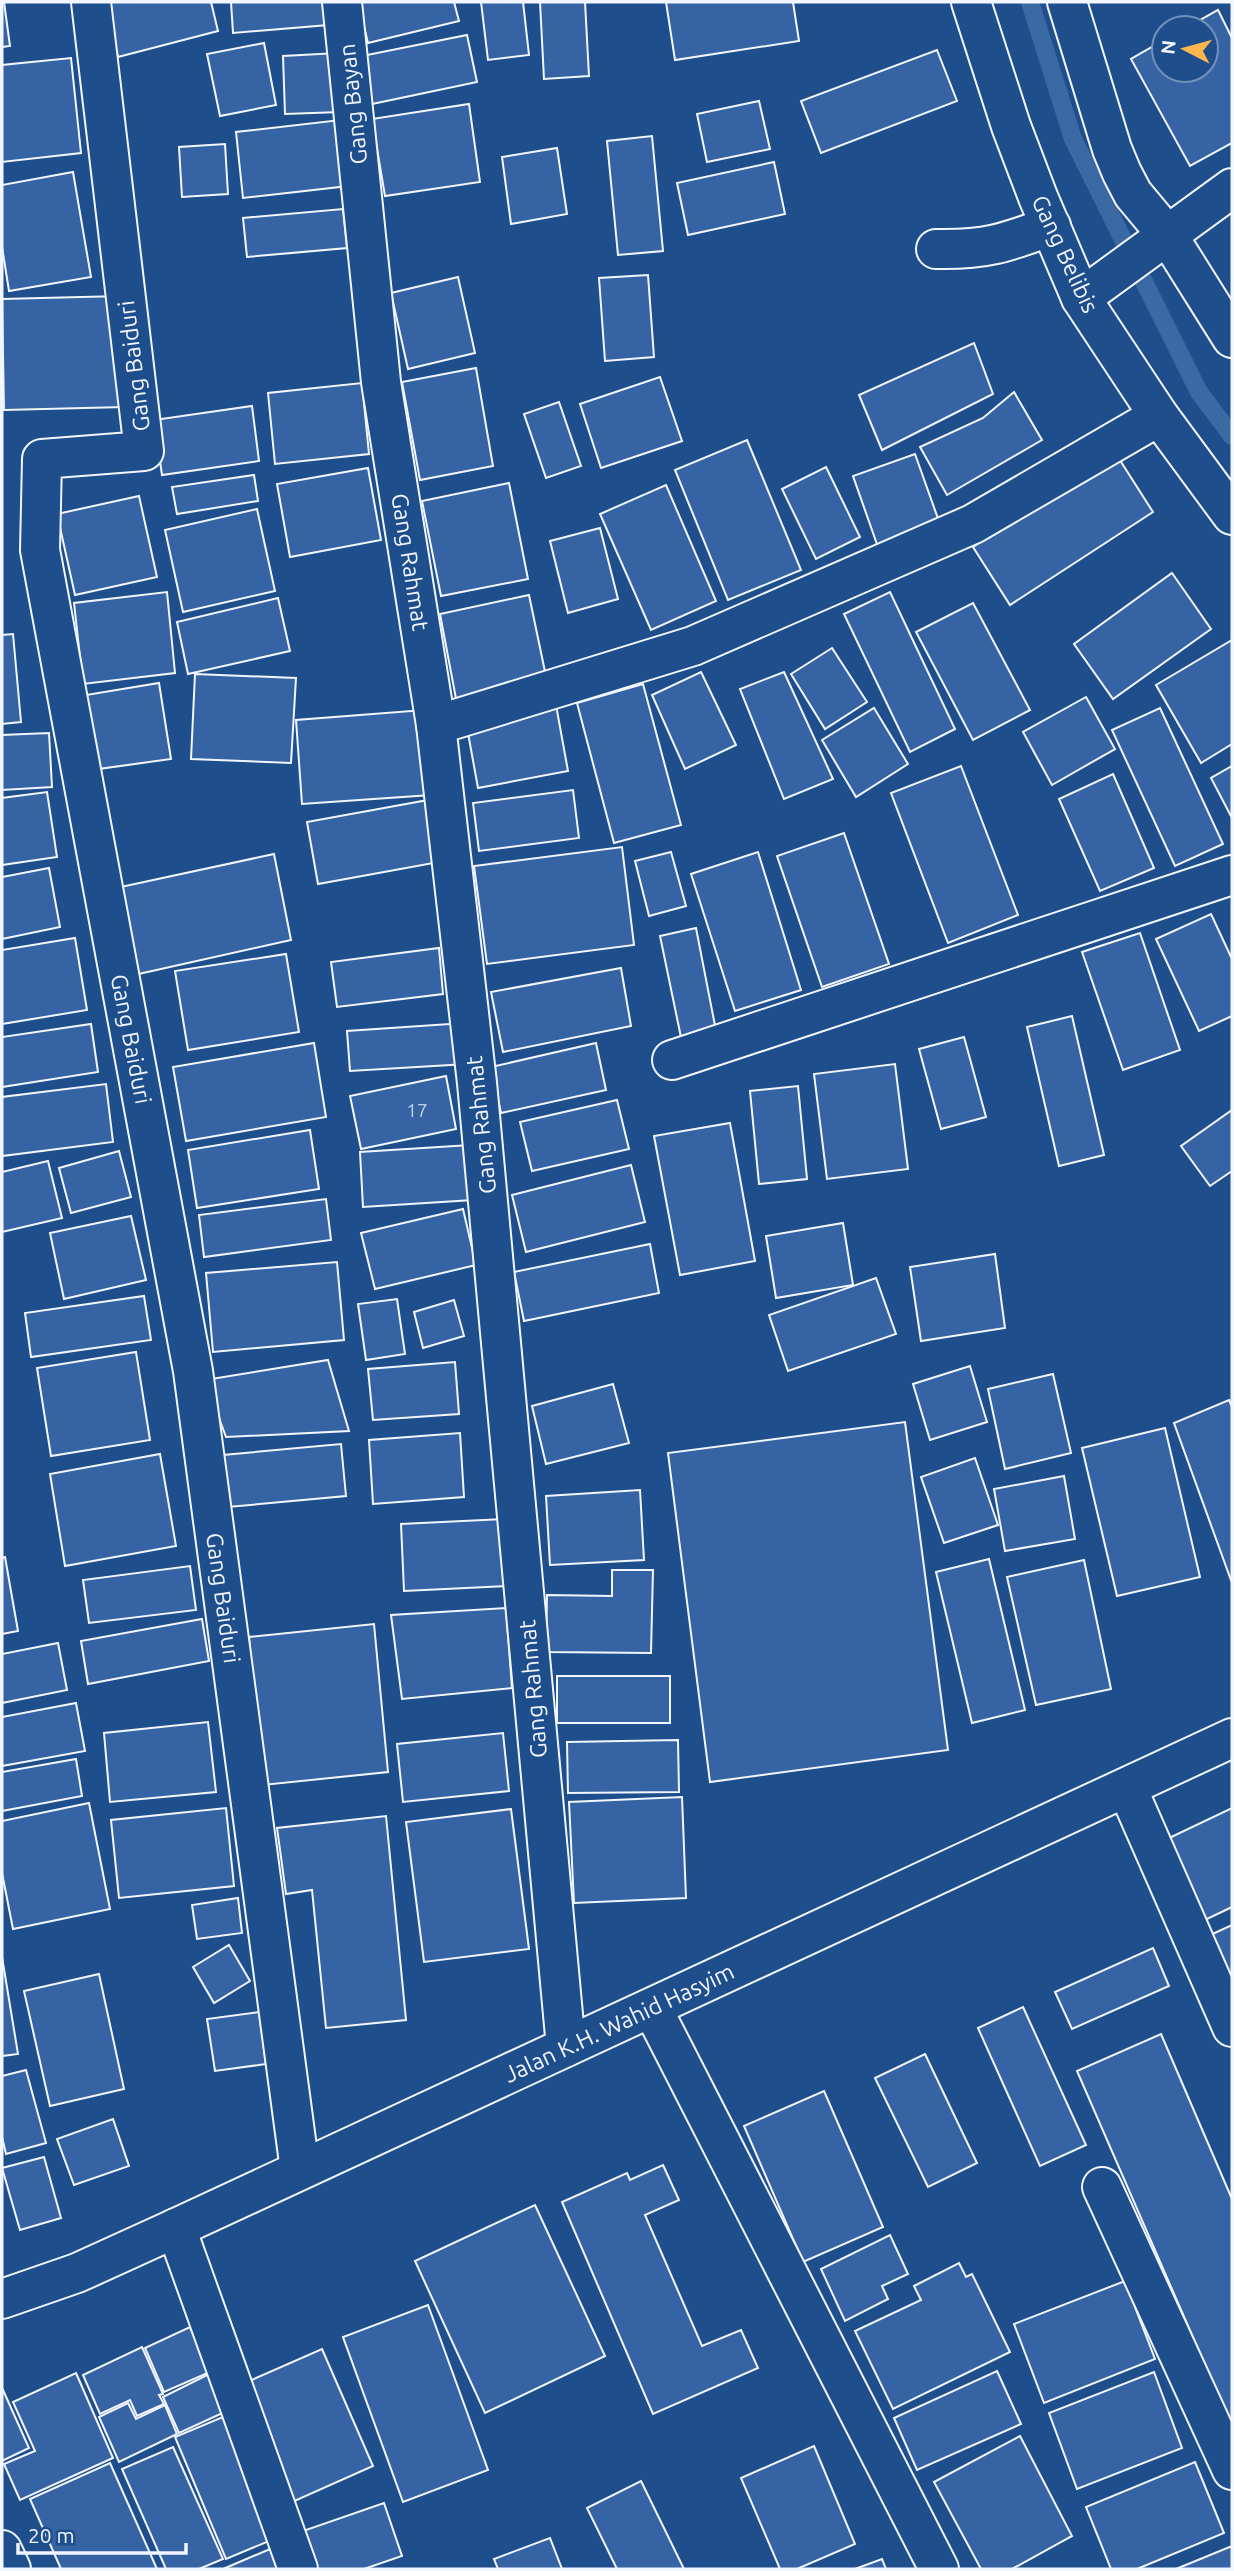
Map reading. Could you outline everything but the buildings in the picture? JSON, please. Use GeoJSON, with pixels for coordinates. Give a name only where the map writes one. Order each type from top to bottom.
{"type":"FeatureCollection","features":[{"type":"Feature","properties":{"kind":"street","name":"Gang Baiduri"},"geometry":{"type":"LineString","coordinates":[[91,2],[144,451],[42,459],[40,550],[193,1371],[300,2170]]}},
{"type":"Feature","properties":{"kind":"street","name":"Gang Bayan"},"geometry":{"type":"LineString","coordinates":[[342,2],[363,206]]}},
{"type":"Feature","properties":{"kind":"street","name":"Gang Belibis"},"geometry":{"type":"LineString","coordinates":[[971,2],[1011,126],[1051,226],[1159,416],[1232,515]]}},
{"type":"Feature","properties":{"kind":"street"},"geometry":{"type":"LineString","coordinates":[[1067,2],[1112,149],[1122,173],[1162,241],[1232,338]]}},
{"type":"Feature","properties":{"kind":"street"},"geometry":{"type":"LineString","coordinates":[[1090,291],[1232,188]]}},
{"type":"Feature","properties":{"kind":"street","name":"Gang Rahmat"},"geometry":{"type":"LineString","coordinates":[[363,206],[381,382],[436,725],[477,1083],[566,2047]]}},
{"type":"Feature","properties":{"kind":"street"},"geometry":{"type":"LineString","coordinates":[[936,249],[973,250],[1003,244],[1051,226]]}},
{"type":"Feature","properties":{"kind":"street"},"geometry":{"type":"LineString","coordinates":[[436,725],[693,646],[973,524],[1159,416]]}},
{"type":"Feature","properties":{"kind":"street"},"geometry":{"type":"LineString","coordinates":[[672,1060],[1232,875]]}},
{"type":"Feature","properties":{"kind":"street","name":"Jalan K.H. Wahid Hasyim"},"geometry":{"type":"LineString","coordinates":[[2,2299],[77,2273],[176,2228],[1232,1738]]}},
{"type":"Feature","properties":{"kind":"street"},"geometry":{"type":"LineString","coordinates":[[1127,1788],[1232,2027]]}},
{"type":"Feature","properties":{"kind":"street"},"geometry":{"type":"LineString","coordinates":[[652,2008],[939,2569]]}},
{"type":"Feature","properties":{"kind":"street"},"geometry":{"type":"LineString","coordinates":[[1102,2187],[1232,2470]]}},
{"type":"Feature","properties":{"kind":"street"},"geometry":{"type":"LineString","coordinates":[[176,2228],[298,2569]]}},
{"type":"Feature","properties":{"kind":"street"},"geometry":{"type":"LineString","coordinates":[[2,2550],[11,2569]]}},
{"type":"Feature","properties":{"kind":"waterway"},"geometry":{"type":"LineString","coordinates":[[1030,2],[1073,139],[1199,392],[1232,436]]}}]}
